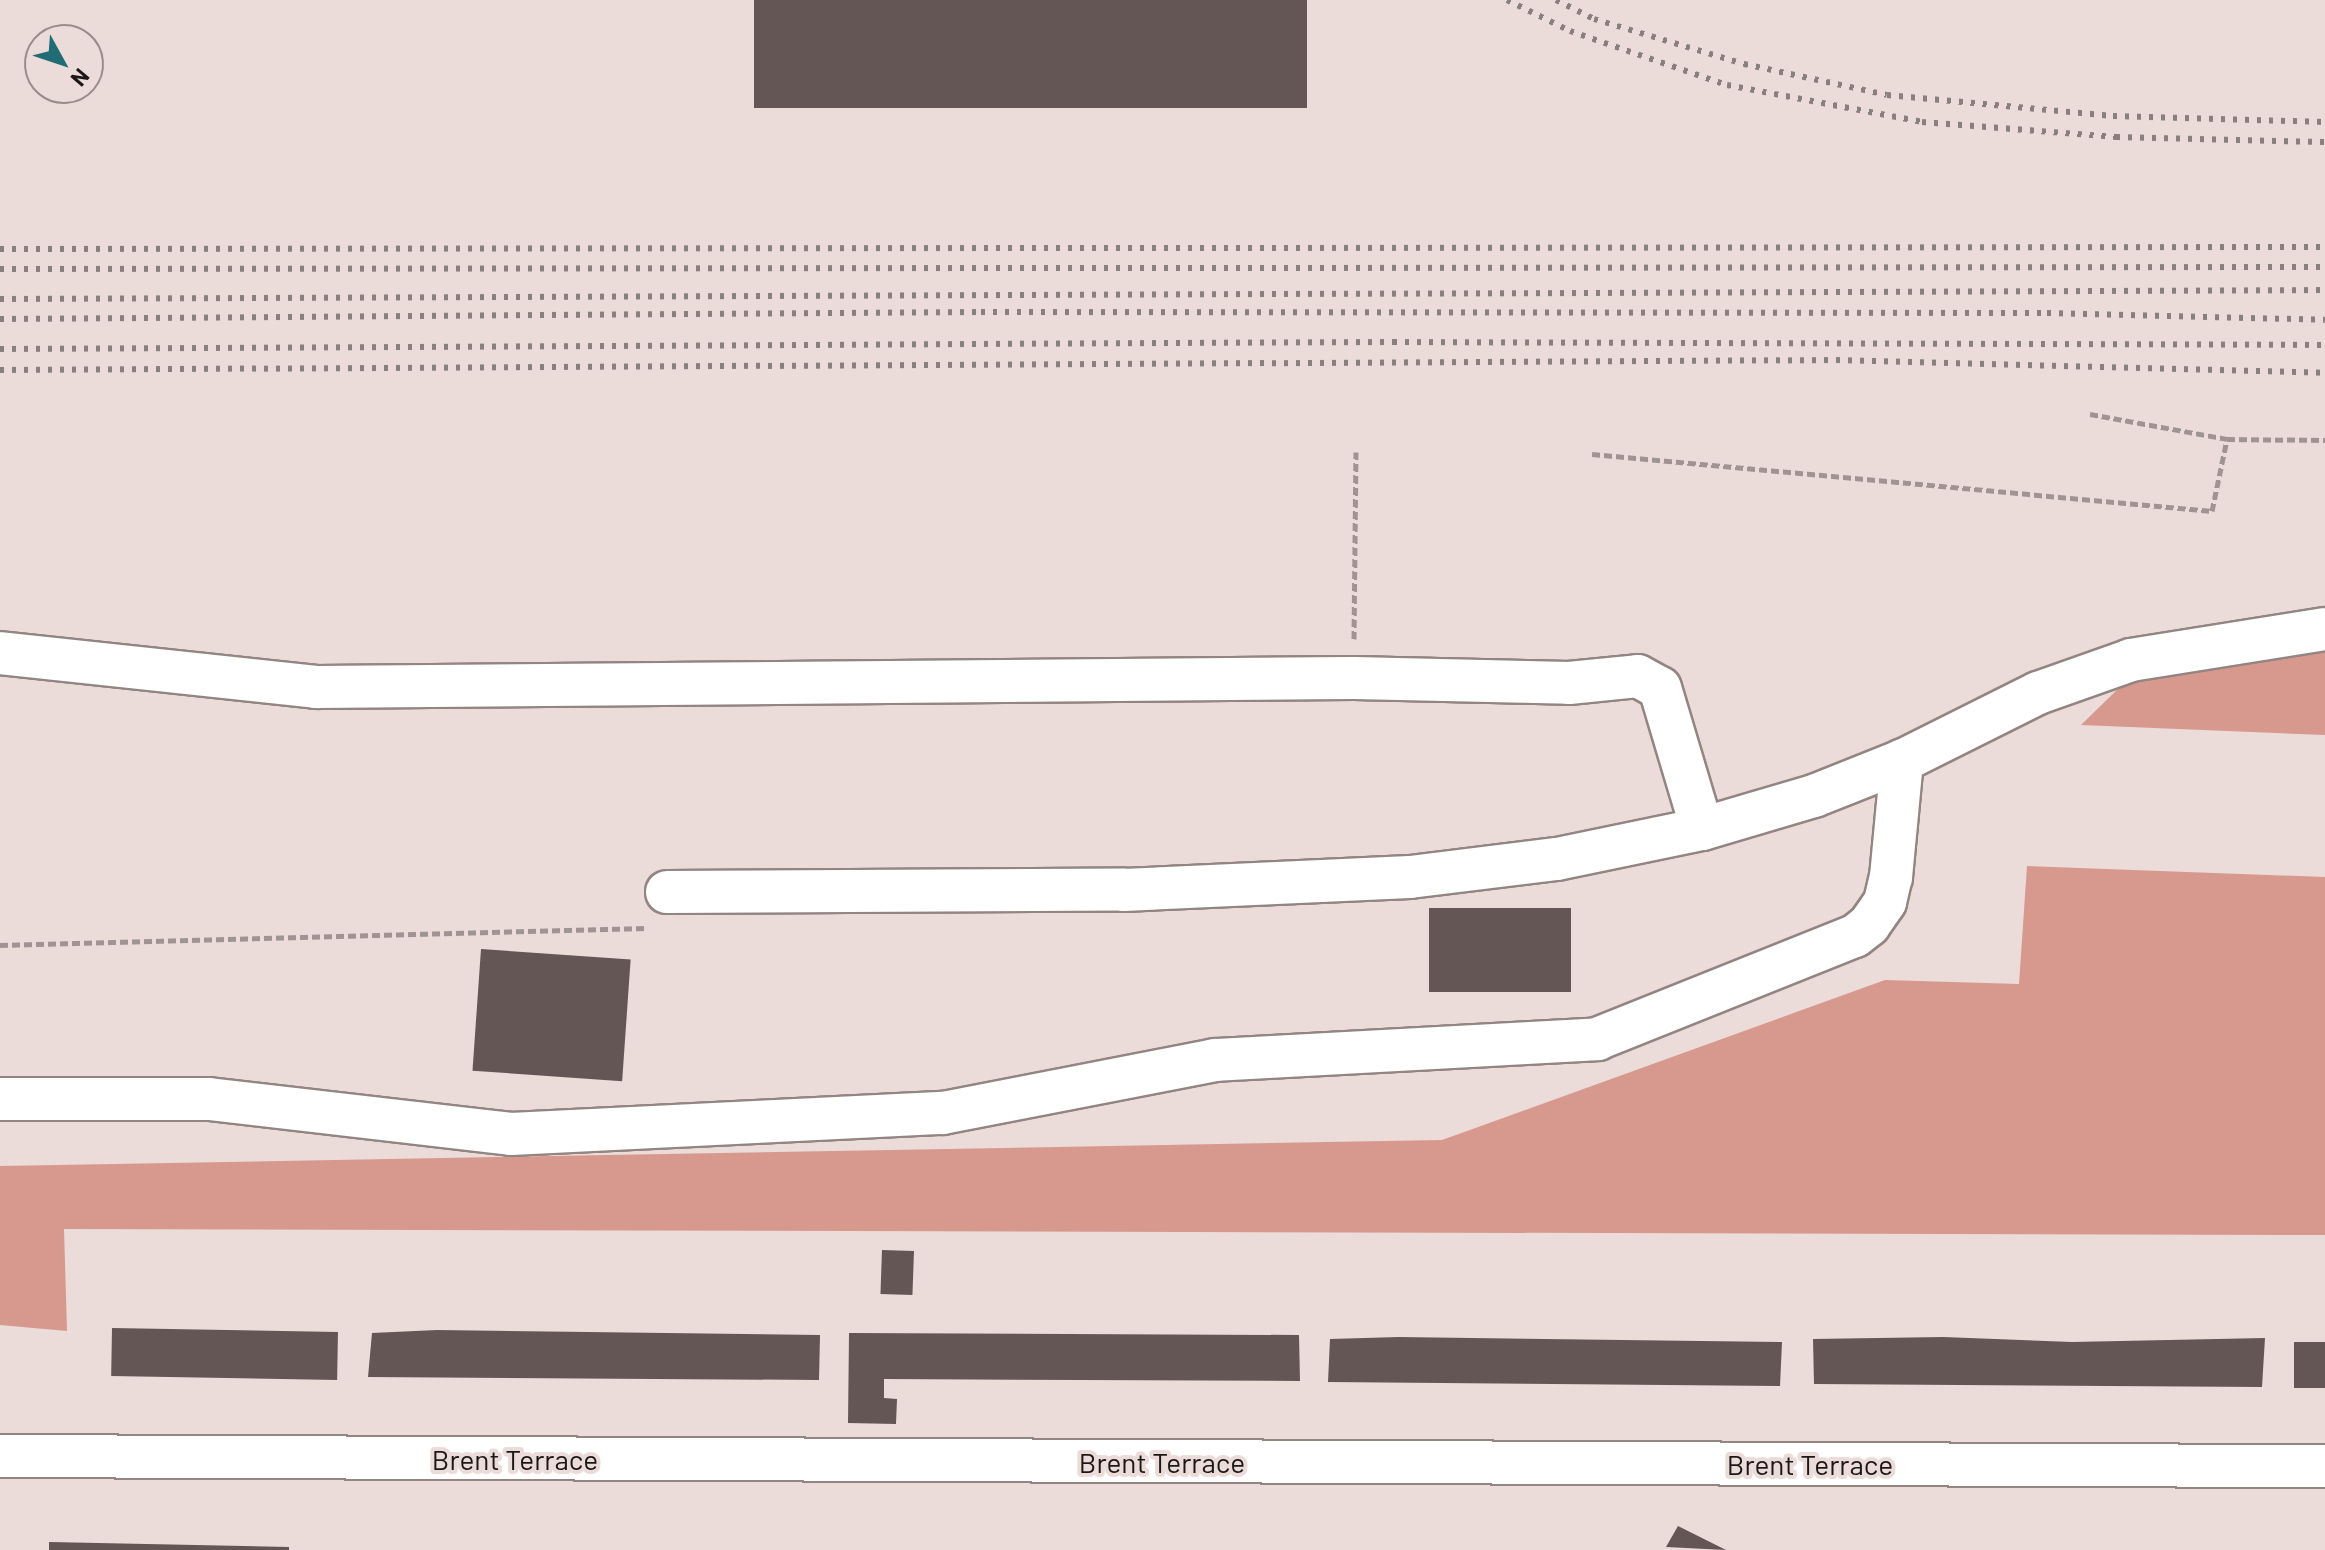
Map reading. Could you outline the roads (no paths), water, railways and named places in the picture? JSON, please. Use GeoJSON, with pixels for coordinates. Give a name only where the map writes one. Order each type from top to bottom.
{"type":"FeatureCollection","features":[{"type":"Feature","properties":{"kind":"street"},"geometry":{"type":"LineString","coordinates":[[667,892],[1124,890],[1410,877],[1557,859],[1702,829],[1814,796],[1902,761],[2038,693],[2131,660],[2325,629]]}},
{"type":"Feature","properties":{"kind":"street"},"geometry":{"type":"LineString","coordinates":[[0,653],[316,687],[1354,678],[1569,683],[1638,676],[1649,679],[1660,688],[1702,829]]}},
{"type":"Feature","properties":{"kind":"street"},"geometry":{"type":"LineString","coordinates":[[0,1099],[209,1099],[511,1134],[943,1113],[1215,1060],[1597,1039],[1855,936],[1869,925],[1885,902],[1891,877],[1902,761]]}},
{"type":"Feature","properties":{"kind":"street","name":"Brent Terrace"},"geometry":{"type":"LineString","coordinates":[[0,1456],[2325,1466]]}},
{"type":"Feature","properties":{"kind":"railway"},"geometry":{"type":"LineString","coordinates":[[1507,0],[1570,31],[1727,85],[1922,122],[2116,137],[2325,142]]}},
{"type":"Feature","properties":{"kind":"railway"},"geometry":{"type":"LineString","coordinates":[[1556,0],[1594,19],[1744,64],[1887,95],[2113,116],[2325,122]]}},
{"type":"Feature","properties":{"kind":"railway"},"geometry":{"type":"LineString","coordinates":[[0,249],[2325,247]]}},
{"type":"Feature","properties":{"kind":"railway"},"geometry":{"type":"LineString","coordinates":[[0,269],[2325,267]]}},
{"type":"Feature","properties":{"kind":"railway"},"geometry":{"type":"LineString","coordinates":[[0,299],[2325,290]]}},
{"type":"Feature","properties":{"kind":"railway"},"geometry":{"type":"LineString","coordinates":[[0,319],[981,312],[2047,313],[2325,320]]}},
{"type":"Feature","properties":{"kind":"railway"},"geometry":{"type":"LineString","coordinates":[[0,349],[1393,342],[2325,345]]}},
{"type":"Feature","properties":{"kind":"railway"},"geometry":{"type":"LineString","coordinates":[[0,370],[1836,360],[2325,373]]}}]}
